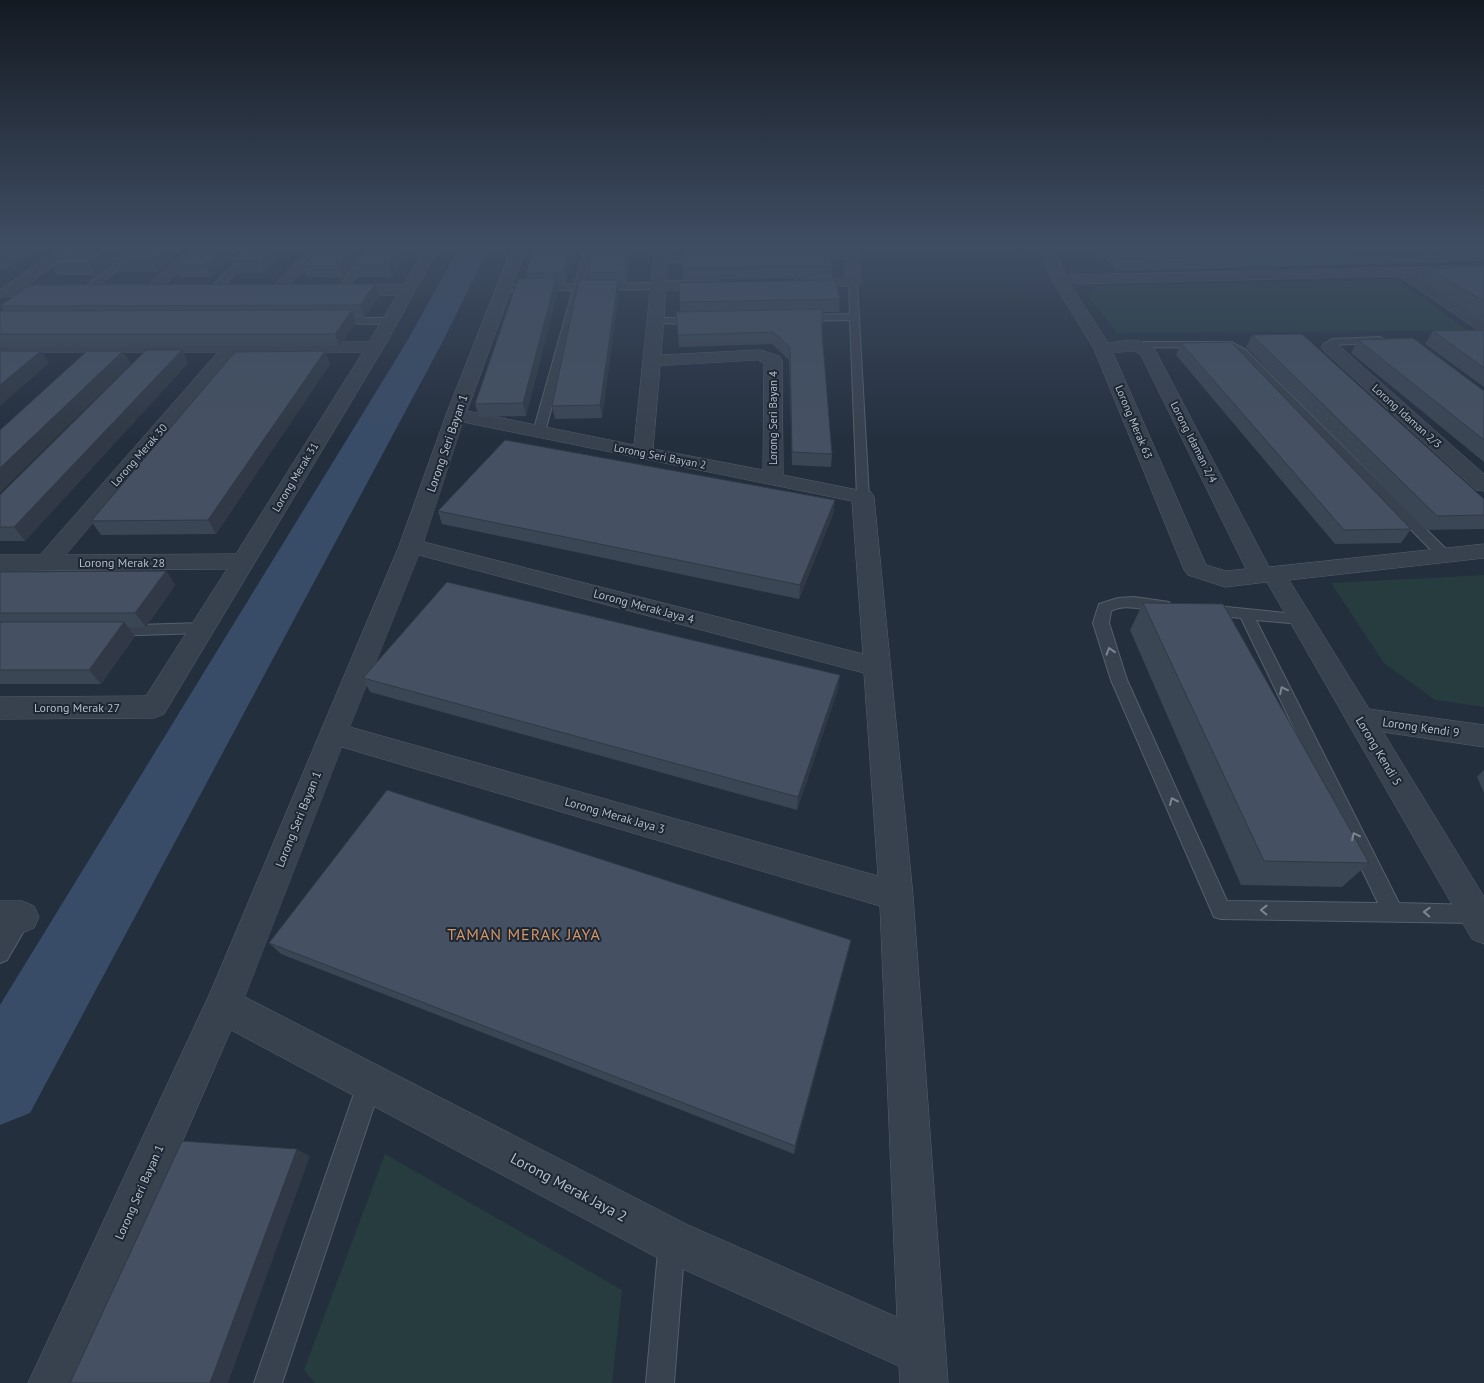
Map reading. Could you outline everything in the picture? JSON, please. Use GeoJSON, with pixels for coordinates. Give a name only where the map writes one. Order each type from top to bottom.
{"type":"FeatureCollection","features":[{"type":"Feature","properties":{"kind":"street","name":"Lorong Merak 31"},"geometry":{"type":"LineString","coordinates":[[154,707],[395,311]]}},
{"type":"Feature","properties":{"kind":"street","name":"Lorong Seri Bayan 1"},"geometry":{"type":"LineString","coordinates":[[52,1383],[223,1006],[333,733],[412,546],[456,415],[495,311]]}},
{"type":"Feature","properties":{"kind":"street"},"geometry":{"type":"LineString","coordinates":[[643,453],[656,311]]}},
{"type":"Feature","properties":{"kind":"street","name":"Lorong Merak 63"},"geometry":{"type":"LineString","coordinates":[[1079,311],[1103,349],[1196,570],[1225,579],[1268,574]]}},
{"type":"Feature","properties":{"kind":"street"},"geometry":{"type":"LineString","coordinates":[[1459,311],[1484,327]]}},
{"type":"Feature","properties":{"kind":"street"},"geometry":{"type":"LineString","coordinates":[[1103,349],[1139,345]]}},
{"type":"Feature","properties":{"kind":"street","name":"Lorong Idaman 2/4"},"geometry":{"type":"LineString","coordinates":[[1139,345],[1148,352],[1268,574]]}},
{"type":"Feature","properties":{"kind":"street"},"geometry":{"type":"LineString","coordinates":[[4,353],[22,347],[97,347],[163,353],[232,347],[374,346]]}},
{"type":"Feature","properties":{"kind":"street"},"geometry":{"type":"LineString","coordinates":[[76,367],[97,347]]}},
{"type":"Feature","properties":{"kind":"street","name":"Lorong Merak 30"},"geometry":{"type":"LineString","coordinates":[[47,562],[232,347]]}},
{"type":"Feature","properties":{"kind":"street","name":"Lorong Idaman 2/3"},"geometry":{"type":"LineString","coordinates":[[1330,347],[1484,485]]}},
{"type":"Feature","properties":{"kind":"street","name":"Lorong Seri Bayan 4"},"geometry":{"type":"LineString","coordinates":[[651,361],[760,355],[773,360],[773,479]]}},
{"type":"Feature","properties":{"kind":"street","name":"Lorong Seri Bayan 2"},"geometry":{"type":"LineString","coordinates":[[456,415],[863,497]]}},
{"type":"Feature","properties":{"kind":"street"},"geometry":{"type":"LineString","coordinates":[[863,497],[896,896],[923,1367]]}},
{"type":"Feature","properties":{"kind":"street","name":"Lorong Merak Jaya 4"},"geometry":{"type":"LineString","coordinates":[[412,546],[877,667]]}},
{"type":"Feature","properties":{"kind":"street"},"geometry":{"type":"LineString","coordinates":[[1268,574],[1484,551]]}},
{"type":"Feature","properties":{"kind":"street","name":"Lorong Merak 28"},"geometry":{"type":"LineString","coordinates":[[0,562],[243,561]]}},
{"type":"Feature","properties":{"kind":"street","name":"Lorong Kendi 5"},"geometry":{"type":"LineString","coordinates":[[1268,574],[1301,619],[1480,921]]}},
{"type":"Feature","properties":{"kind":"street","name":"Lorong Merak 27"},"geometry":{"type":"LineString","coordinates":[[0,708],[154,707]]}},
{"type":"Feature","properties":{"kind":"street","name":"Lorong Kendi 9"},"geometry":{"type":"LineString","coordinates":[[1359,718],[1484,736]]}},
{"type":"Feature","properties":{"kind":"street","name":"Lorong Merak Jaya 3"},"geometry":{"type":"LineString","coordinates":[[333,733],[896,896]]}},
{"type":"Feature","properties":{"kind":"street","name":"Lorong Merak Jaya 2"},"geometry":{"type":"LineString","coordinates":[[223,1006],[672,1241],[923,1367]]}},
{"type":"Feature","properties":{"kind":"lane"},"geometry":{"type":"LineString","coordinates":[[539,432],[573,311]]}},
{"type":"Feature","properties":{"kind":"lane"},"geometry":{"type":"LineString","coordinates":[[855,311],[863,497]]}},
{"type":"Feature","properties":{"kind":"lane"},"geometry":{"type":"LineString","coordinates":[[788,319],[856,318]]}},
{"type":"Feature","properties":{"kind":"lane"},"geometry":{"type":"LineString","coordinates":[[330,320],[390,321]]}},
{"type":"Feature","properties":{"kind":"lane"},"geometry":{"type":"LineString","coordinates":[[655,321],[711,320]]}},
{"type":"Feature","properties":{"kind":"lane"},"geometry":{"type":"LineString","coordinates":[[1330,347],[1329,345],[1332,342],[1387,340]]}},
{"type":"Feature","properties":{"kind":"lane"},"geometry":{"type":"LineString","coordinates":[[1139,345],[1231,345],[1242,352],[1443,554]]}},
{"type":"Feature","properties":{"kind":"lane"},"geometry":{"type":"LineString","coordinates":[[1301,619],[1124,601],[1112,603],[1104,608],[1101,623],[1119,680],[1221,910],[1392,911],[1480,921]]}},
{"type":"Feature","properties":{"kind":"lane"},"geometry":{"type":"LineString","coordinates":[[1246,614],[1392,911]]}},
{"type":"Feature","properties":{"kind":"lane"},"geometry":{"type":"LineString","coordinates":[[89,631],[201,628]]}},
{"type":"Feature","properties":{"kind":"lane"},"geometry":{"type":"LineString","coordinates":[[0,953],[11,917]]}},
{"type":"Feature","properties":{"kind":"lane"},"geometry":{"type":"LineString","coordinates":[[268,1383],[370,1082]]}},
{"type":"Feature","properties":{"kind":"lane"},"geometry":{"type":"LineString","coordinates":[[660,1383],[672,1241]]}},
{"type":"Feature","properties":{"kind":"green space"},"geometry":{"type":"Polygon","coordinates":[[[1099,311],[1440,311],[1468,331],[1117,333],[1099,311]]]}},
{"type":"Feature","properties":{"kind":"green space"},"geometry":{"type":"Polygon","coordinates":[[[1484,575],[1484,707],[1435,700],[1384,663],[1331,583],[1484,575]]]}},
{"type":"Feature","properties":{"kind":"green space"},"geometry":{"type":"Polygon","coordinates":[[[385,1154],[622,1290],[612,1383],[315,1383],[304,1370],[385,1154]]]}},
{"type":"Feature","properties":{"kind":"building"},"geometry":{"type":"Polygon","coordinates":[[[0,311],[352,311],[335,334],[0,334],[0,311]]]}},
{"type":"Feature","properties":{"kind":"building"},"geometry":{"type":"Polygon","coordinates":[[[507,311],[547,311],[523,403],[475,404],[507,311]]]}},
{"type":"Feature","properties":{"kind":"building"},"geometry":{"type":"Polygon","coordinates":[[[572,311],[614,311],[600,405],[552,406],[572,311]]]}},
{"type":"Feature","properties":{"kind":"building"},"geometry":{"type":"Polygon","coordinates":[[[822,311],[822,333],[832,454],[792,452],[790,347],[773,332],[678,335],[676,312],[822,311]]]}},
{"type":"Feature","properties":{"kind":"building"},"geometry":{"type":"Polygon","coordinates":[[[1484,330],[1484,368],[1433,331],[1484,330]]]}},
{"type":"Feature","properties":{"kind":"building"},"geometry":{"type":"Polygon","coordinates":[[[1302,334],[1484,499],[1484,515],[1437,516],[1252,335],[1302,334]]]}},
{"type":"Feature","properties":{"kind":"building"},"geometry":{"type":"Polygon","coordinates":[[[1413,338],[1484,391],[1484,440],[1358,340],[1413,338]]]}},
{"type":"Feature","properties":{"kind":"building"},"geometry":{"type":"Polygon","coordinates":[[[1231,342],[1411,529],[1344,530],[1181,343],[1231,342]]]}},
{"type":"Feature","properties":{"kind":"building"},"geometry":{"type":"Polygon","coordinates":[[[146,350],[182,350],[14,527],[0,527],[0,495],[146,350]]]}},
{"type":"Feature","properties":{"kind":"building"},"geometry":{"type":"Polygon","coordinates":[[[0,351],[41,351],[0,385],[0,351]]]}},
{"type":"Feature","properties":{"kind":"building"},"geometry":{"type":"Polygon","coordinates":[[[87,351],[123,351],[0,468],[0,430],[87,351]]]}},
{"type":"Feature","properties":{"kind":"building"},"geometry":{"type":"Polygon","coordinates":[[[325,351],[208,520],[91,521],[235,352],[325,351]]]}},
{"type":"Feature","properties":{"kind":"building"},"geometry":{"type":"Polygon","coordinates":[[[505,440],[835,500],[800,585],[438,511],[505,440]]]}},
{"type":"Feature","properties":{"kind":"building"},"geometry":{"type":"Polygon","coordinates":[[[166,571],[135,613],[0,613],[0,572],[166,571]]]}},
{"type":"Feature","properties":{"kind":"building"},"geometry":{"type":"Polygon","coordinates":[[[447,582],[840,675],[798,797],[363,678],[447,582]]]}},
{"type":"Feature","properties":{"kind":"building"},"geometry":{"type":"Polygon","coordinates":[[[1143,603],[1223,604],[1369,863],[1264,861],[1143,603]]]}},
{"type":"Feature","properties":{"kind":"building"},"geometry":{"type":"Polygon","coordinates":[[[0,622],[124,622],[89,670],[0,670],[0,622]]]}},
{"type":"Feature","properties":{"kind":"building"},"geometry":{"type":"Polygon","coordinates":[[[387,790],[851,940],[795,1146],[269,943],[387,790]]]}},
{"type":"Feature","properties":{"kind":"building"},"geometry":{"type":"Polygon","coordinates":[[[182,1141],[297,1149],[210,1383],[70,1383],[182,1141]]]}},
{"type":"Feature","properties":{"kind":"waterway"},"geometry":{"type":"LineString","coordinates":[[0,1083],[441,311]]}},
{"type":"Feature","properties":{"kind":"district","name":"TAMAN MERAK JAYA"},"geometry":{"type":"Point","coordinates":[524,934]}}]}
